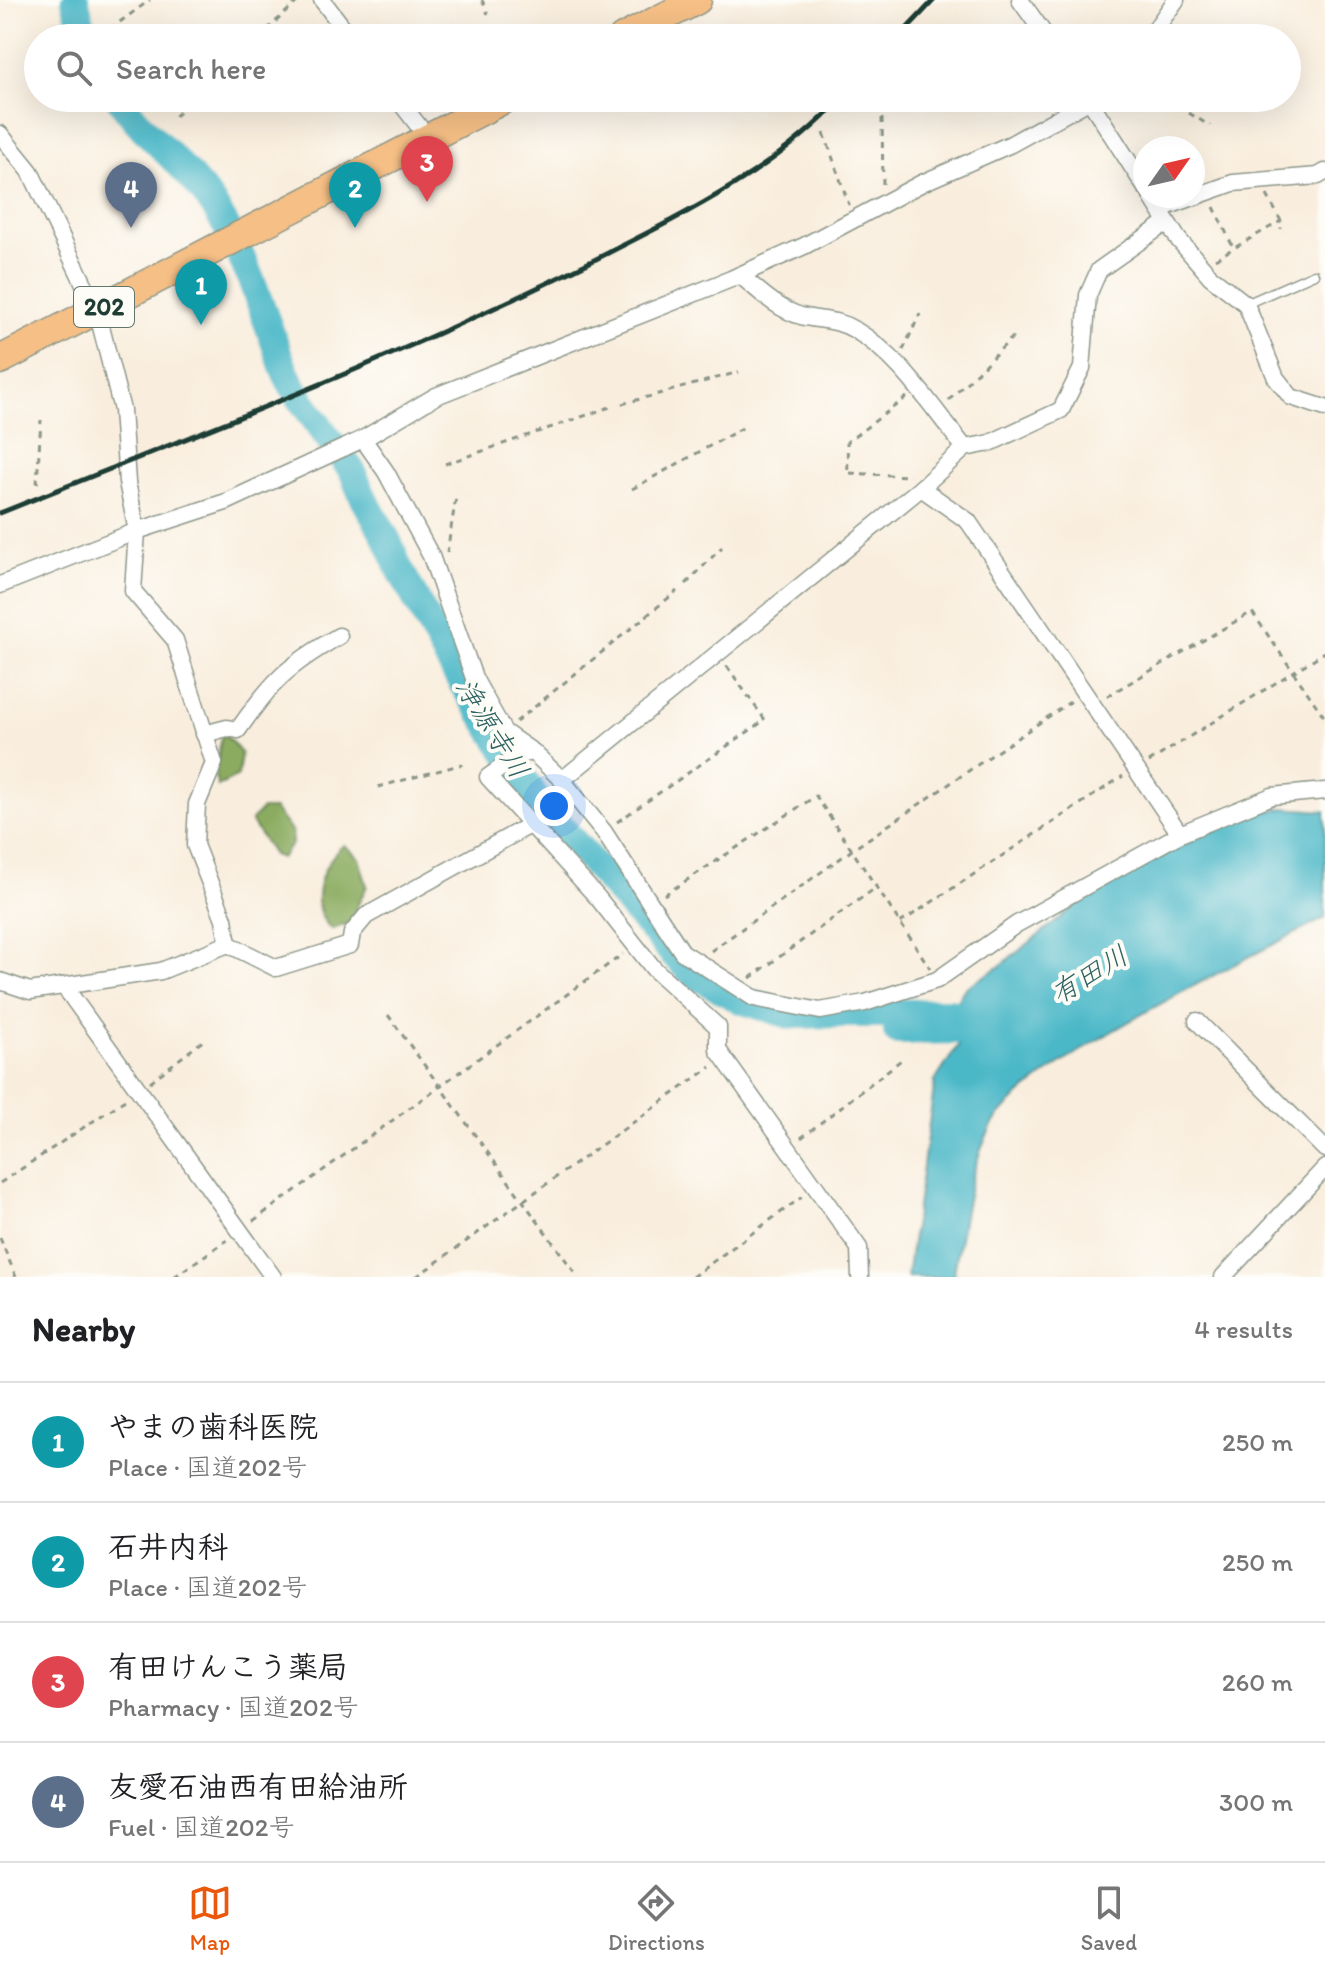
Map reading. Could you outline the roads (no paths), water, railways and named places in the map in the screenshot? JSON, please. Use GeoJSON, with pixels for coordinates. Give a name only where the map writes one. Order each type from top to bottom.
{"type":"FeatureCollection","features":[{"type":"Feature","properties":{"kind":"highway"},"geometry":{"type":"LineString","coordinates":[[650,24],[697,0]]}},
{"type":"Feature","properties":{"kind":"highway","name":"202"},"geometry":{"type":"LineString","coordinates":[[0,360],[479,112]]}},
{"type":"Feature","properties":{"kind":"street"},"geometry":{"type":"LineString","coordinates":[[322,0],[340,24]]}},
{"type":"Feature","properties":{"kind":"street"},"geometry":{"type":"LineString","coordinates":[[1020,0],[1037,24]]}},
{"type":"Feature","properties":{"kind":"street"},"geometry":{"type":"LineString","coordinates":[[1159,24],[1176,0]]}},
{"type":"Feature","properties":{"kind":"street"},"geometry":{"type":"LineString","coordinates":[[408,112],[428,138]]}},
{"type":"Feature","properties":{"kind":"street"},"geometry":{"type":"LineString","coordinates":[[0,585],[137,531],[226,502],[363,439],[448,391],[740,275],[804,246],[922,183],[1011,144],[1068,112]]}},
{"type":"Feature","properties":{"kind":"street"},"geometry":{"type":"LineString","coordinates":[[1099,112],[1133,167]]}},
{"type":"Feature","properties":{"kind":"street"},"geometry":{"type":"LineString","coordinates":[[0,134],[30,171],[97,311],[122,410],[127,482],[137,531],[133,591],[175,640],[214,763],[197,804],[195,845],[224,919],[228,944]]}},
{"type":"Feature","properties":{"kind":"street"},"geometry":{"type":"LineString","coordinates":[[562,780],[965,448],[990,443],[1061,410],[1082,368],[1088,295],[1099,270],[1159,209],[1233,183],[1318,176],[1325,172]]}},
{"type":"Feature","properties":{"kind":"street"},"geometry":{"type":"LineString","coordinates":[[1159,209],[1202,267],[1246,304],[1276,378],[1291,397],[1325,408]]}},
{"type":"Feature","properties":{"kind":"street"},"geometry":{"type":"LineString","coordinates":[[740,275],[778,307],[802,316],[833,319],[857,331],[895,362],[965,448]]}},
{"type":"Feature","properties":{"kind":"street"},"geometry":{"type":"LineString","coordinates":[[363,439],[386,472],[431,556],[474,678],[504,732],[562,780],[604,832],[682,952],[754,998],[820,1011],[865,1003],[937,980],[1017,924],[1180,834],[1272,796],[1325,791]]}},
{"type":"Feature","properties":{"kind":"street"},"geometry":{"type":"LineString","coordinates":[[922,482],[968,521],[1180,834]]}},
{"type":"Feature","properties":{"kind":"street"},"geometry":{"type":"LineString","coordinates":[[204,734],[238,730],[265,691],[295,662],[339,636]]}},
{"type":"Feature","properties":{"kind":"street"},"geometry":{"type":"LineString","coordinates":[[527,753],[488,777],[654,969],[718,1027],[718,1050],[859,1248],[860,1277]]}},
{"type":"Feature","properties":{"kind":"street"},"geometry":{"type":"LineString","coordinates":[[0,981],[30,991],[161,971],[228,944],[276,968],[350,945],[352,933],[366,916],[530,825]]}},
{"type":"Feature","properties":{"kind":"street"},"geometry":{"type":"LineString","coordinates":[[64,986],[273,1277]]}},
{"type":"Feature","properties":{"kind":"street"},"geometry":{"type":"LineString","coordinates":[[1197,1021],[1325,1149]]}},
{"type":"Feature","properties":{"kind":"street"},"geometry":{"type":"LineString","coordinates":[[1223,1277],[1325,1168]]}},
{"type":"Feature","properties":{"kind":"lane"},"geometry":{"type":"LineString","coordinates":[[1246,304],[1314,274]]}},
{"type":"Feature","properties":{"kind":"water","name":"有田川"},"geometry":{"type":"Polygon","coordinates":[[[1282,808],[1325,811],[1325,918],[1143,1013],[1047,1074],[1011,1103],[990,1129],[976,1164],[953,1277],[907,1277],[935,1081],[968,1030],[964,1018],[950,1012],[965,988],[1000,966],[1092,893],[1235,818],[1282,808]]]}},
{"type":"Feature","properties":{"kind":"waterway","name":"浄源寺川"},"geometry":{"type":"LineString","coordinates":[[75,0],[81,24]]}},
{"type":"Feature","properties":{"kind":"waterway","name":"浄源寺川"},"geometry":{"type":"LineString","coordinates":[[129,112],[196,183],[219,214],[247,269],[288,377],[354,474],[397,564],[455,672],[539,802],[672,953],[693,974],[740,1000],[790,1015],[950,1012],[897,1031],[965,1030],[1002,1020]]}},
{"type":"Feature","properties":{"kind":"railway"},"geometry":{"type":"LineString","coordinates":[[911,24],[934,0]]}},
{"type":"Feature","properties":{"kind":"railway"},"geometry":{"type":"LineString","coordinates":[[0,513],[372,363],[518,297],[724,191],[786,149],[828,112]]}},
{"type":"Feature","properties":{"kind":"place","name":"有田けんこう薬局"},"geometry":{"type":"Point","coordinates":[427,202]}},
{"type":"Feature","properties":{"kind":"place","name":"友愛石油西有田給油所"},"geometry":{"type":"Point","coordinates":[131,228]}},
{"type":"Feature","properties":{"kind":"place","name":"石井内科"},"geometry":{"type":"Point","coordinates":[355,228]}},
{"type":"Feature","properties":{"kind":"place","name":"やまの歯科医院"},"geometry":{"type":"Point","coordinates":[201,325]}}]}
